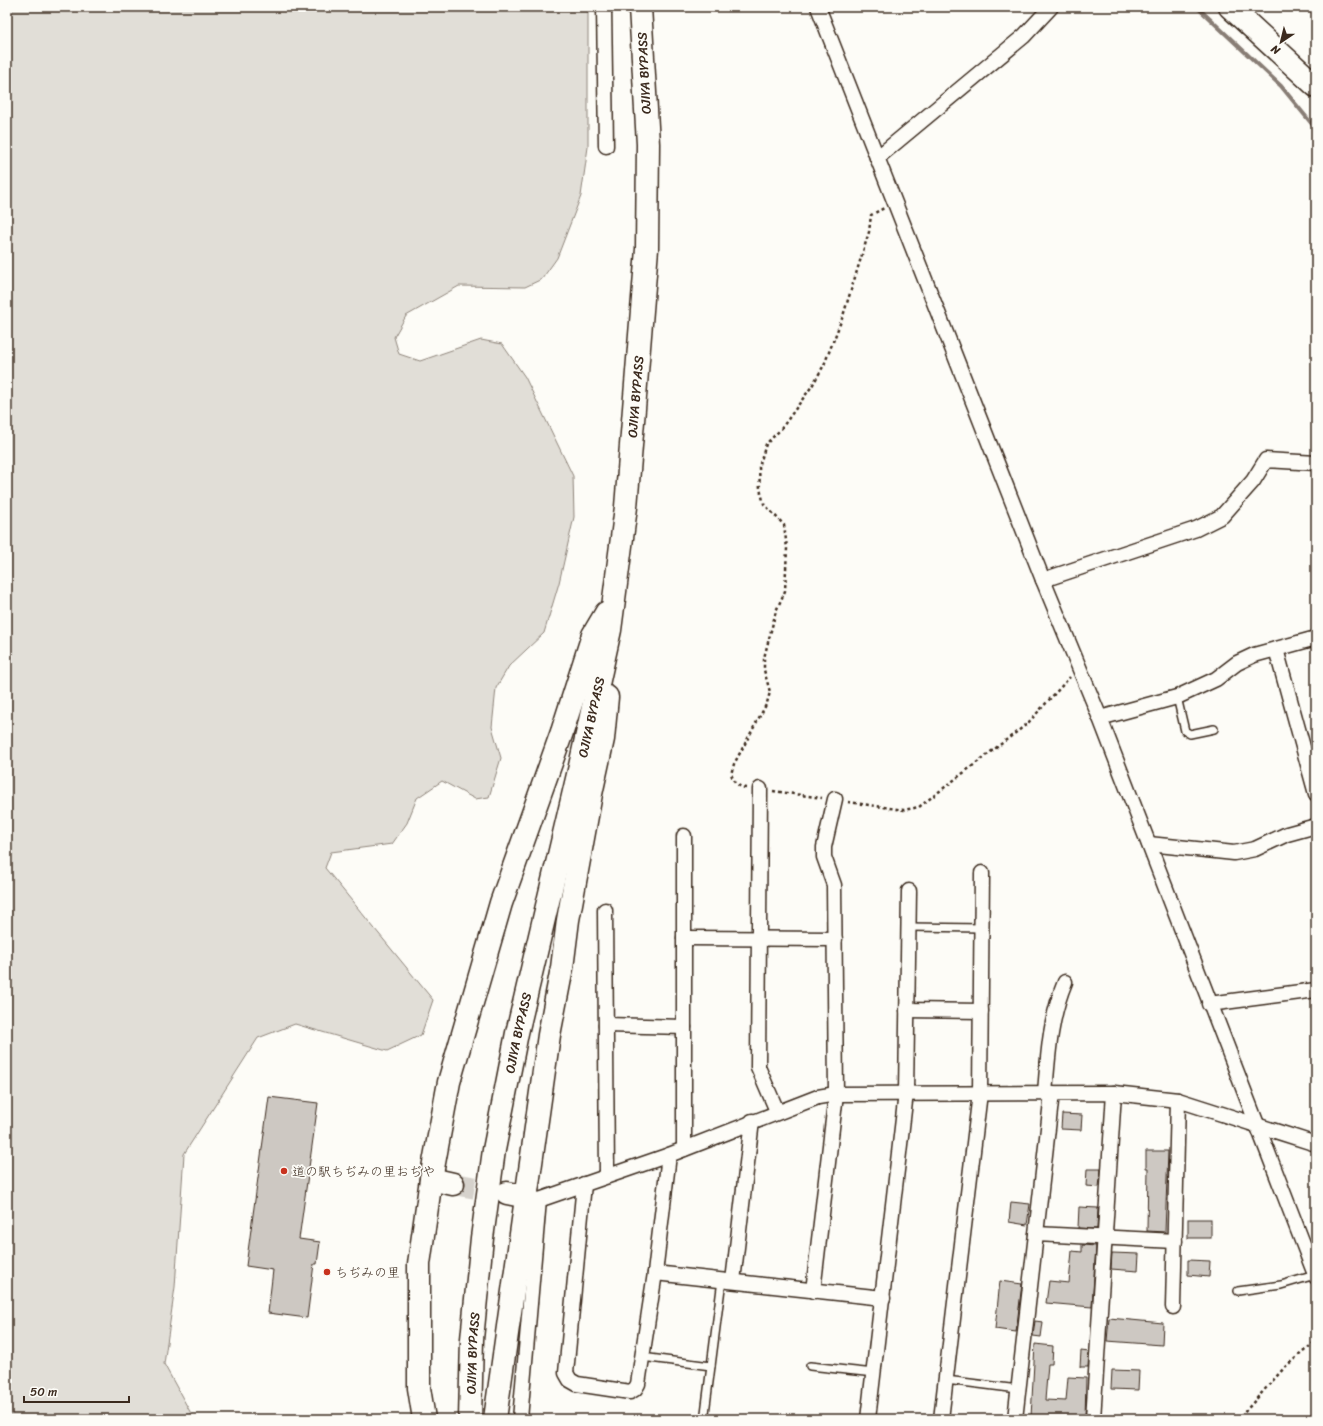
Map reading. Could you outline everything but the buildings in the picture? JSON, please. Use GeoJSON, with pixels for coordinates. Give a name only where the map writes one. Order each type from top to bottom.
{"type":"FeatureCollection","features":[{"type":"Feature","properties":{"kind":"highway","name":"OJIYA BYPASS"},"geometry":{"type":"LineString","coordinates":[[470,1419],[472,1339],[482,1238],[494,1150],[517,1033],[580,766],[610,630],[626,507],[647,249],[648,144],[640,7]]}},
{"type":"Feature","properties":{"kind":"highway"},"geometry":{"type":"LineString","coordinates":[[1239,10],[1316,86]]}},
{"type":"Feature","properties":{"kind":"highway"},"geometry":{"type":"LineString","coordinates":[[424,1419],[419,1388],[419,1264],[431,1179],[449,1082],[501,903],[562,732],[593,635],[614,598]]}},
{"type":"Feature","properties":{"kind":"highway"},"geometry":{"type":"LineString","coordinates":[[495,1419],[524,1197],[549,1035],[562,968],[568,920],[590,794],[603,739],[607,701],[610,630]]}},
{"type":"Feature","properties":{"kind":"highway"},"geometry":{"type":"LineString","coordinates":[[431,1179],[453,1184]]}},
{"type":"Feature","properties":{"kind":"street"},"geometry":{"type":"LineString","coordinates":[[604,7],[606,146]]}},
{"type":"Feature","properties":{"kind":"street"},"geometry":{"type":"LineString","coordinates":[[818,7],[876,158],[1043,580],[1100,718],[1209,1004],[1316,1276]]}},
{"type":"Feature","properties":{"kind":"street"},"geometry":{"type":"LineString","coordinates":[[876,158],[1024,36],[1051,7]]}},
{"type":"Feature","properties":{"kind":"street"},"geometry":{"type":"LineString","coordinates":[[1043,580],[1196,529],[1222,516],[1253,480],[1266,460],[1316,463]]}},
{"type":"Feature","properties":{"kind":"street"},"geometry":{"type":"LineString","coordinates":[[1100,718],[1176,697],[1216,679],[1243,660],[1254,655],[1316,638]]}},
{"type":"Feature","properties":{"kind":"street"},"geometry":{"type":"LineString","coordinates":[[1276,649],[1316,794]]}},
{"type":"Feature","properties":{"kind":"street"},"geometry":{"type":"LineString","coordinates":[[760,789],[758,1068],[777,1111]]}},
{"type":"Feature","properties":{"kind":"street"},"geometry":{"type":"LineString","coordinates":[[813,1291],[836,1094],[834,885],[824,857],[824,847],[835,799]]}},
{"type":"Feature","properties":{"kind":"street"},"geometry":{"type":"LineString","coordinates":[[1149,844],[1234,853],[1255,849],[1287,834],[1316,826]]}},
{"type":"Feature","properties":{"kind":"street"},"geometry":{"type":"LineString","coordinates":[[684,836],[684,1149]]}},
{"type":"Feature","properties":{"kind":"street"},"geometry":{"type":"LineString","coordinates":[[941,1419],[980,1093],[982,873]]}},
{"type":"Feature","properties":{"kind":"street"},"geometry":{"type":"LineString","coordinates":[[868,1419],[906,1093],[909,892]]}},
{"type":"Feature","properties":{"kind":"street"},"geometry":{"type":"LineString","coordinates":[[605,910],[607,1176]]}},
{"type":"Feature","properties":{"kind":"street"},"geometry":{"type":"LineString","coordinates":[[684,938],[835,939]]}},
{"type":"Feature","properties":{"kind":"street"},"geometry":{"type":"LineString","coordinates":[[1015,1419],[1036,1234],[1049,1093],[1050,1034],[1056,1002],[1065,982]]}},
{"type":"Feature","properties":{"kind":"street"},"geometry":{"type":"LineString","coordinates":[[1209,1004],[1316,990]]}},
{"type":"Feature","properties":{"kind":"street"},"geometry":{"type":"LineString","coordinates":[[907,1010],[981,1011]]}},
{"type":"Feature","properties":{"kind":"street"},"geometry":{"type":"LineString","coordinates":[[606,1025],[684,1027]]}},
{"type":"Feature","properties":{"kind":"street"},"geometry":{"type":"LineString","coordinates":[[520,1419],[524,1197],[584,1184],[684,1149],[777,1111],[818,1097],[836,1094],[1114,1093],[1178,1100],[1316,1144]]}},
{"type":"Feature","properties":{"kind":"street"},"geometry":{"type":"LineString","coordinates":[[1093,1419],[1114,1093]]}},
{"type":"Feature","properties":{"kind":"street"},"geometry":{"type":"LineString","coordinates":[[1173,1306],[1178,1100]]}},
{"type":"Feature","properties":{"kind":"street"},"geometry":{"type":"LineString","coordinates":[[728,1281],[752,1121]]}},
{"type":"Feature","properties":{"kind":"street"},"geometry":{"type":"LineString","coordinates":[[584,1184],[566,1373],[570,1380],[577,1384],[630,1392],[635,1390],[638,1384],[655,1272],[668,1155]]}},
{"type":"Feature","properties":{"kind":"street"},"geometry":{"type":"LineString","coordinates":[[1036,1234],[1175,1241]]}},
{"type":"Feature","properties":{"kind":"street"},"geometry":{"type":"LineString","coordinates":[[655,1272],[883,1298]]}},
{"type":"Feature","properties":{"kind":"lane"},"geometry":{"type":"LineString","coordinates":[[1176,697],[1185,731],[1190,734],[1214,729]]}},
{"type":"Feature","properties":{"kind":"lane"},"geometry":{"type":"LineString","coordinates":[[908,927],[982,928]]}},
{"type":"Feature","properties":{"kind":"lane"},"geometry":{"type":"LineString","coordinates":[[1238,1292],[1281,1285],[1316,1276]]}},
{"type":"Feature","properties":{"kind":"lane"},"geometry":{"type":"LineString","coordinates":[[705,1413],[711,1366],[728,1281]]}},
{"type":"Feature","properties":{"kind":"lane"},"geometry":{"type":"LineString","coordinates":[[642,1357],[711,1366]]}},
{"type":"Feature","properties":{"kind":"lane"},"geometry":{"type":"LineString","coordinates":[[810,1366],[874,1373]]}},
{"type":"Feature","properties":{"kind":"lane"},"geometry":{"type":"LineString","coordinates":[[946,1380],[1018,1389]]}},
{"type":"Feature","properties":{"kind":"path"},"geometry":{"type":"LineString","coordinates":[[895,206],[878,210],[871,215],[868,232],[845,309],[824,365],[781,429],[766,444],[759,467],[760,489],[764,504],[784,525],[787,548],[785,591],[776,611],[764,658],[764,670],[770,692],[767,703],[734,764],[731,774],[735,783],[742,788],[835,799],[904,810],[919,807],[1027,724],[1079,667]]}},
{"type":"Feature","properties":{"kind":"path"},"geometry":{"type":"LineString","coordinates":[[1234,1419],[1240,1416],[1285,1367],[1316,1341]]}},
{"type":"Feature","properties":{"kind":"shaded area"},"geometry":{"type":"Polygon","coordinates":[[[7,7],[588,7],[588,147],[581,196],[557,258],[542,279],[525,287],[459,286],[406,316],[394,337],[399,354],[420,361],[481,340],[502,344],[525,377],[573,476],[574,517],[559,583],[544,633],[509,666],[496,688],[492,727],[501,758],[489,797],[475,799],[442,781],[417,798],[407,823],[392,844],[331,852],[325,868],[433,1000],[421,1035],[387,1051],[295,1024],[258,1038],[184,1154],[175,1287],[164,1364],[194,1419],[7,1419],[7,7]]]}},
{"type":"Feature","properties":{"kind":"waterway"},"geometry":{"type":"LineString","coordinates":[[1197,7],[1281,86],[1316,129]]}},
{"type":"Feature","properties":{"kind":"tunnel"},"geometry":{"type":"LineString","coordinates":[[453,1184],[507,1193]]}},
{"type":"Feature","properties":{"kind":"place","name":"道の駅ちぢみの里おぢや"},"geometry":{"type":"Point","coordinates":[284,1171]}},
{"type":"Feature","properties":{"kind":"place","name":"ちぢみの里"},"geometry":{"type":"Point","coordinates":[327,1272]}}]}
